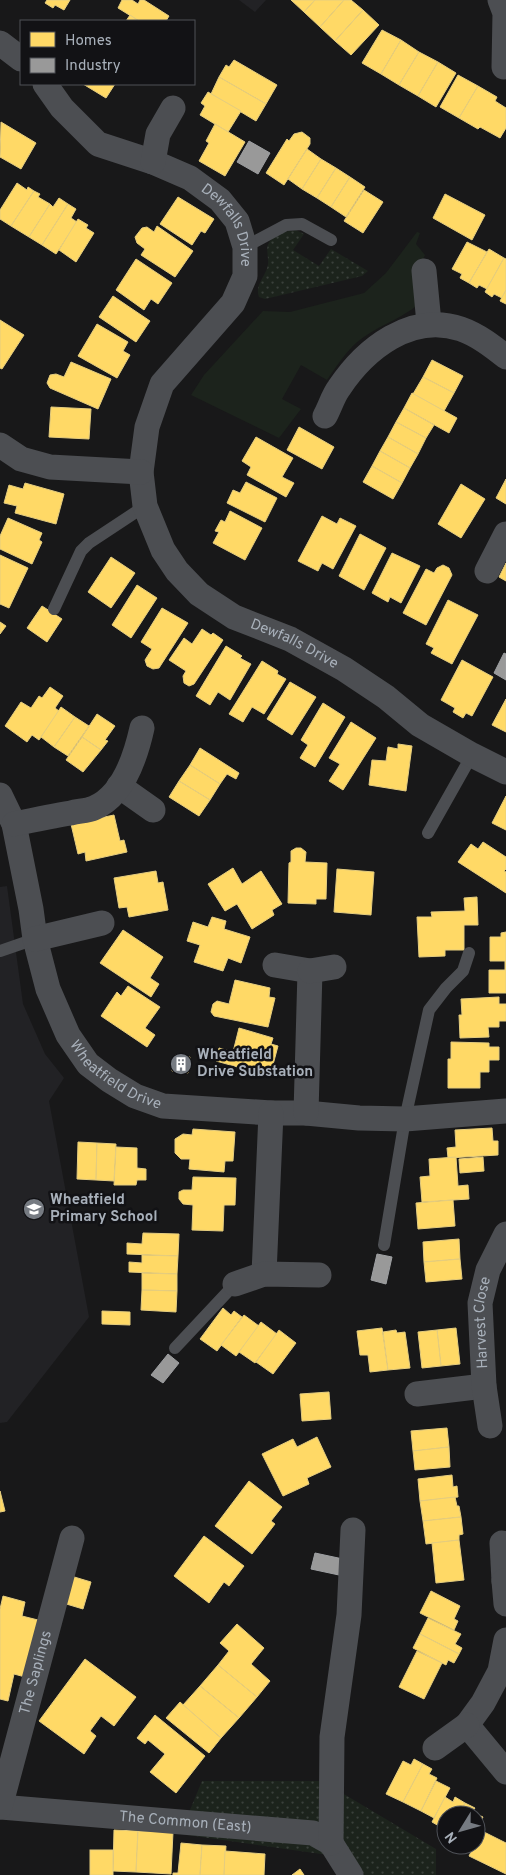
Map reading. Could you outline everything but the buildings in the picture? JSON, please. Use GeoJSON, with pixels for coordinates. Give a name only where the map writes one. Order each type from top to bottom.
{"type":"FeatureCollection","features":[{"type":"Feature","properties":{"kind":"street"},"geometry":{"type":"LineString","coordinates":[[500,0],[505,13],[504,67]]}},
{"type":"Feature","properties":{"kind":"street"},"geometry":{"type":"LineString","coordinates":[[0,43],[20,58]]}},
{"type":"Feature","properties":{"kind":"street","name":"Dewfalls Drive"},"geometry":{"type":"LineString","coordinates":[[46,85],[62,108],[98,144],[153,162],[190,178],[220,200],[237,221],[245,247],[245,276],[233,303],[162,384],[147,427],[142,472],[145,506],[163,550],[178,571],[199,594],[234,617],[290,639],[344,669],[386,697],[420,725],[506,772]]}},
{"type":"Feature","properties":{"kind":"street"},"geometry":{"type":"LineString","coordinates":[[153,162],[158,134],[172,108]]}},
{"type":"Feature","properties":{"kind":"street"},"geometry":{"type":"LineString","coordinates":[[424,271],[429,324]]}},
{"type":"Feature","properties":{"kind":"street"},"geometry":{"type":"LineString","coordinates":[[325,416],[338,389],[362,360],[388,338],[418,326],[429,324],[460,328],[484,340],[506,357]]}},
{"type":"Feature","properties":{"kind":"street"},"geometry":{"type":"LineString","coordinates":[[0,445],[21,459],[50,467],[142,472]]}},
{"type":"Feature","properties":{"kind":"street"},"geometry":{"type":"LineString","coordinates":[[487,571],[506,534]]}},
{"type":"Feature","properties":{"kind":"street"},"geometry":{"type":"LineString","coordinates":[[14,824],[94,808],[108,798],[119,786],[136,754],[142,728]]}},
{"type":"Feature","properties":{"kind":"street"},"geometry":{"type":"LineString","coordinates":[[119,786],[153,810]]}},
{"type":"Feature","properties":{"kind":"street","name":"Wheatfield Drive"},"geometry":{"type":"LineString","coordinates":[[0,796],[14,824],[35,938],[48,989],[68,1036],[88,1064],[109,1080],[135,1096],[162,1106],[271,1113],[306,1112],[360,1118],[405,1119],[506,1112]]}},
{"type":"Feature","properties":{"kind":"street"},"geometry":{"type":"LineString","coordinates":[[35,938],[102,923]]}},
{"type":"Feature","properties":{"kind":"street"},"geometry":{"type":"LineString","coordinates":[[275,965],[322,969],[306,1112]]}},
{"type":"Feature","properties":{"kind":"street"},"geometry":{"type":"LineString","coordinates":[[264,1274],[271,1113]]}},
{"type":"Feature","properties":{"kind":"street","name":"Harvest Close"},"geometry":{"type":"LineString","coordinates":[[490,1426],[484,1386],[480,1303],[488,1270],[506,1234]]}},
{"type":"Feature","properties":{"kind":"street"},"geometry":{"type":"LineString","coordinates":[[235,1284],[264,1274],[320,1275]]}},
{"type":"Feature","properties":{"kind":"street","name":"Harvest Close"},"geometry":{"type":"LineString","coordinates":[[417,1394],[484,1386]]}},
{"type":"Feature","properties":{"kind":"street"},"geometry":{"type":"LineString","coordinates":[[351,1875],[331,1843],[332,1737],[349,1615],[353,1530]]}},
{"type":"Feature","properties":{"kind":"street","name":"The Saplings"},"geometry":{"type":"LineString","coordinates":[[0,1807],[72,1538]]}},
{"type":"Feature","properties":{"kind":"street"},"geometry":{"type":"LineString","coordinates":[[502,1543],[505,1589]]}},
{"type":"Feature","properties":{"kind":"street"},"geometry":{"type":"LineString","coordinates":[[435,1748],[467,1725],[483,1703],[500,1671],[506,1640]]}},
{"type":"Feature","properties":{"kind":"street"},"geometry":{"type":"LineString","coordinates":[[467,1725],[506,1772]]}},
{"type":"Feature","properties":{"kind":"street","name":"The Common (East)"},"geometry":{"type":"LineString","coordinates":[[0,1807],[290,1830],[312,1833],[331,1843]]}},
{"type":"Feature","properties":{"kind":"lane"},"geometry":{"type":"LineString","coordinates":[[245,247],[286,225],[302,224],[331,240]]}},
{"type":"Feature","properties":{"kind":"lane"},"geometry":{"type":"LineString","coordinates":[[54,609],[81,551],[89,543],[145,506]]}},
{"type":"Feature","properties":{"kind":"lane"},"geometry":{"type":"LineString","coordinates":[[428,833],[472,755]]}},
{"type":"Feature","properties":{"kind":"lane"},"geometry":{"type":"LineString","coordinates":[[0,951],[35,938]]}},
{"type":"Feature","properties":{"kind":"lane"},"geometry":{"type":"LineString","coordinates":[[384,1245],[405,1119],[428,1010],[463,971],[469,954]]}},
{"type":"Feature","properties":{"kind":"lane"},"geometry":{"type":"LineString","coordinates":[[175,1348],[235,1284]]}},
{"type":"Feature","properties":{"kind":"shaded area"},"geometry":{"type":"Polygon","coordinates":[[[239,0],[266,0],[255,12],[239,0]]]}},
{"type":"Feature","properties":{"kind":"shaded area"},"geometry":{"type":"Polygon","coordinates":[[[296,230],[304,234],[293,250],[319,266],[331,249],[368,271],[362,276],[265,299],[259,297],[259,284],[268,264],[267,248],[269,243],[279,234],[296,230]]]}},
{"type":"Feature","properties":{"kind":"shaded area"},"geometry":{"type":"Polygon","coordinates":[[[417,232],[420,233],[416,244],[425,255],[420,265],[419,304],[404,315],[363,337],[344,356],[327,380],[301,365],[282,399],[301,409],[279,438],[191,395],[204,375],[263,311],[290,312],[364,293],[386,273],[417,232]]]}},
{"type":"Feature","properties":{"kind":"shaded area","name":"Wheatfield Primary School"},"geometry":{"type":"Polygon","coordinates":[[[7,886],[23,1004],[45,1054],[64,1078],[49,1101],[89,1317],[7,1422],[0,1423],[0,887],[7,886]]]}},
{"type":"Feature","properties":{"kind":"shaded area"},"geometry":{"type":"Polygon","coordinates":[[[202,1781],[322,1781],[436,1849],[436,1875],[342,1875],[328,1855],[180,1834],[202,1781]]]}},
{"type":"Feature","properties":{"kind":"place","name":"Wheatfield Drive Substation"},"geometry":{"type":"Point","coordinates":[181,1064]}},
{"type":"Feature","properties":{"kind":"place","name":"Wheatfield Primary School"},"geometry":{"type":"Point","coordinates":[34,1209]}}]}
